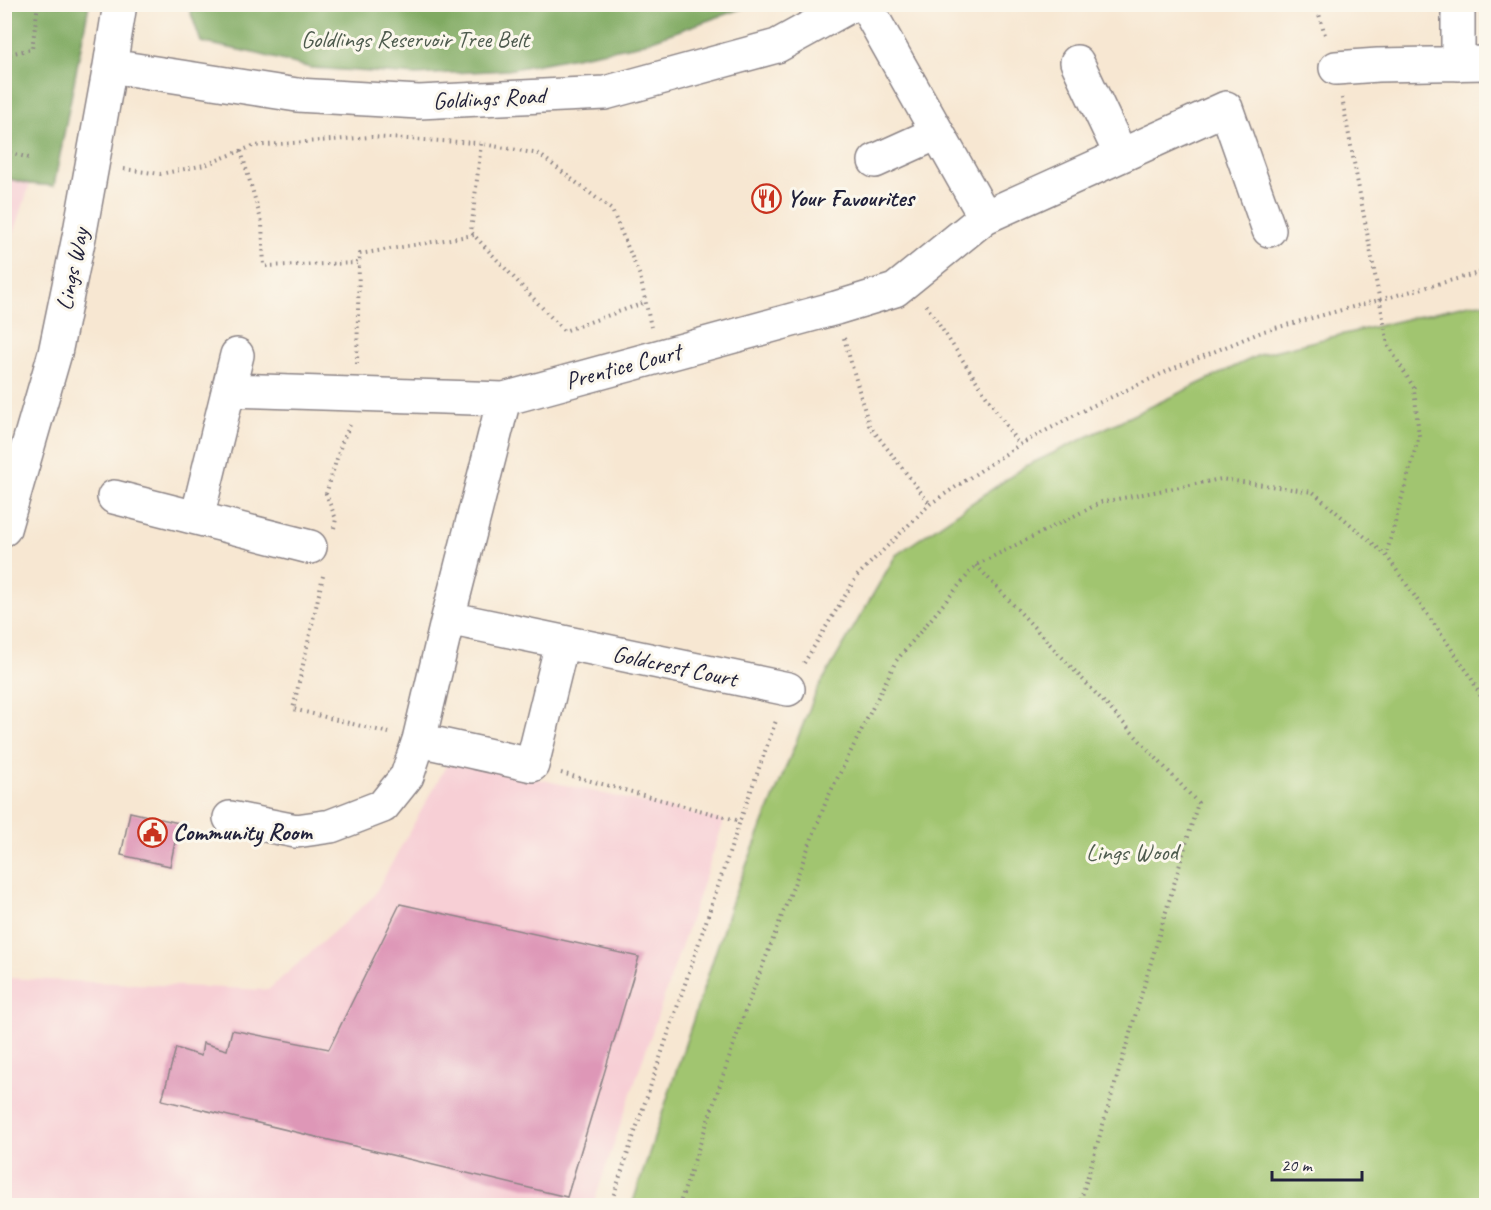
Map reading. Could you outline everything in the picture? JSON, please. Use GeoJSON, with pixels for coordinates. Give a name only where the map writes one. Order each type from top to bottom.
{"type":"FeatureCollection","features":[{"type":"Feature","properties":{"kind":"street","name":"Lings Way"},"geometry":{"type":"LineString","coordinates":[[4,529],[55,353],[79,237],[120,4]]}},
{"type":"Feature","properties":{"kind":"street","name":"Goldings Road"},"geometry":{"type":"LineString","coordinates":[[110,66],[297,94],[419,102],[605,93],[777,46],[853,4]]}},
{"type":"Feature","properties":{"kind":"street"},"geometry":{"type":"LineString","coordinates":[[865,4],[985,217]]}},
{"type":"Feature","properties":{"kind":"street"},"geometry":{"type":"LineString","coordinates":[[1336,68],[1472,64],[1458,4]]}},
{"type":"Feature","properties":{"kind":"street"},"geometry":{"type":"LineString","coordinates":[[1077,62],[1121,155]]}},
{"type":"Feature","properties":{"kind":"street","name":"Prentice Court"},"geometry":{"type":"LineString","coordinates":[[228,390],[504,399],[836,308],[895,290],[985,217],[1226,108],[1269,230]]}},
{"type":"Feature","properties":{"kind":"street"},"geometry":{"type":"LineString","coordinates":[[875,161],[937,133]]}},
{"type":"Feature","properties":{"kind":"street"},"geometry":{"type":"LineString","coordinates":[[197,518],[237,356]]}},
{"type":"Feature","properties":{"kind":"street"},"geometry":{"type":"LineString","coordinates":[[230,818],[296,831],[331,826],[383,806],[407,776],[419,740],[504,399]]}},
{"type":"Feature","properties":{"kind":"street"},"geometry":{"type":"LineString","coordinates":[[114,497],[310,547]]}},
{"type":"Feature","properties":{"kind":"street","name":"Goldcrest Court"},"geometry":{"type":"LineString","coordinates":[[448,618],[788,689]]}},
{"type":"Feature","properties":{"kind":"street"},"geometry":{"type":"LineString","coordinates":[[419,740],[532,765],[562,643]]}},
{"type":"Feature","properties":{"kind":"path"},"geometry":{"type":"LineString","coordinates":[[4,55],[32,49],[38,4]]}},
{"type":"Feature","properties":{"kind":"path"},"geometry":{"type":"LineString","coordinates":[[1316,4],[1336,68],[1388,345],[1414,388],[1419,436],[1386,555]]}},
{"type":"Feature","properties":{"kind":"path"},"geometry":{"type":"LineString","coordinates":[[114,167],[160,174],[205,165],[253,146],[371,137],[482,144],[539,154],[612,210],[640,276],[657,357]]}},
{"type":"Feature","properties":{"kind":"path"},"geometry":{"type":"LineString","coordinates":[[482,144],[471,232],[564,331],[646,302]]}},
{"type":"Feature","properties":{"kind":"path"},"geometry":{"type":"LineString","coordinates":[[241,151],[261,223],[264,267],[359,263],[360,254],[474,235]]}},
{"type":"Feature","properties":{"kind":"path"},"geometry":{"type":"LineString","coordinates":[[4,152],[29,158]]}},
{"type":"Feature","properties":{"kind":"path"},"geometry":{"type":"LineString","coordinates":[[610,1206],[740,821],[788,689],[857,576],[930,504],[1019,445],[1090,407],[1172,369],[1264,331],[1486,271]]}},
{"type":"Feature","properties":{"kind":"path"},"geometry":{"type":"LineString","coordinates":[[905,282],[925,304],[1019,445]]}},
{"type":"Feature","properties":{"kind":"path"},"geometry":{"type":"LineString","coordinates":[[836,308],[869,425],[930,504]]}},
{"type":"Feature","properties":{"kind":"path"},"geometry":{"type":"LineString","coordinates":[[679,1206],[744,1014],[827,800],[896,661],[976,565],[1102,502],[1221,479],[1313,492],[1386,555],[1469,674],[1486,706]]}},
{"type":"Feature","properties":{"kind":"path"},"geometry":{"type":"LineString","coordinates":[[976,565],[1198,803],[1079,1206]]}},
{"type":"Feature","properties":{"kind":"path"},"geometry":{"type":"LineString","coordinates":[[532,765],[740,821]]}},
{"type":"Feature","properties":{"kind":"shaded area"},"geometry":{"type":"Polygon","coordinates":[[[5,178],[30,184],[5,262],[5,178]]]}},
{"type":"Feature","properties":{"kind":"shaded area"},"geometry":{"type":"Polygon","coordinates":[[[450,759],[724,821],[593,1205],[5,1206],[5,978],[268,990],[373,897],[450,759]]]}},
{"type":"Feature","properties":{"kind":"green space"},"geometry":{"type":"Polygon","coordinates":[[[5,4],[89,5],[54,186],[30,184],[5,178],[5,4]]]}},
{"type":"Feature","properties":{"kind":"green space","name":"Goldlings Reservoir Tree Belt"},"geometry":{"type":"Polygon","coordinates":[[[188,4],[752,5],[638,45],[508,70],[416,75],[311,68],[201,42],[188,4]]]}},
{"type":"Feature","properties":{"kind":"green space","name":"Lings Wood"},"geometry":{"type":"Polygon","coordinates":[[[1486,303],[1486,1205],[632,1205],[734,896],[817,690],[896,555],[1026,466],[1261,354],[1469,304],[1486,303]]]}},
{"type":"Feature","properties":{"kind":"building","name":"Community Room"},"geometry":{"type":"Polygon","coordinates":[[[130,812],[179,823],[170,866],[121,855],[130,812]]]}},
{"type":"Feature","properties":{"kind":"building"},"geometry":{"type":"Polygon","coordinates":[[[400,904],[639,957],[567,1197],[162,1100],[176,1048],[201,1056],[203,1043],[227,1050],[232,1030],[329,1049],[400,904]]]}},
{"type":"Feature","properties":{"kind":"place","name":"Your Favourites"},"geometry":{"type":"Point","coordinates":[766,198]}},
{"type":"Feature","properties":{"kind":"place","name":"Community Room"},"geometry":{"type":"Point","coordinates":[152,832]}}]}
